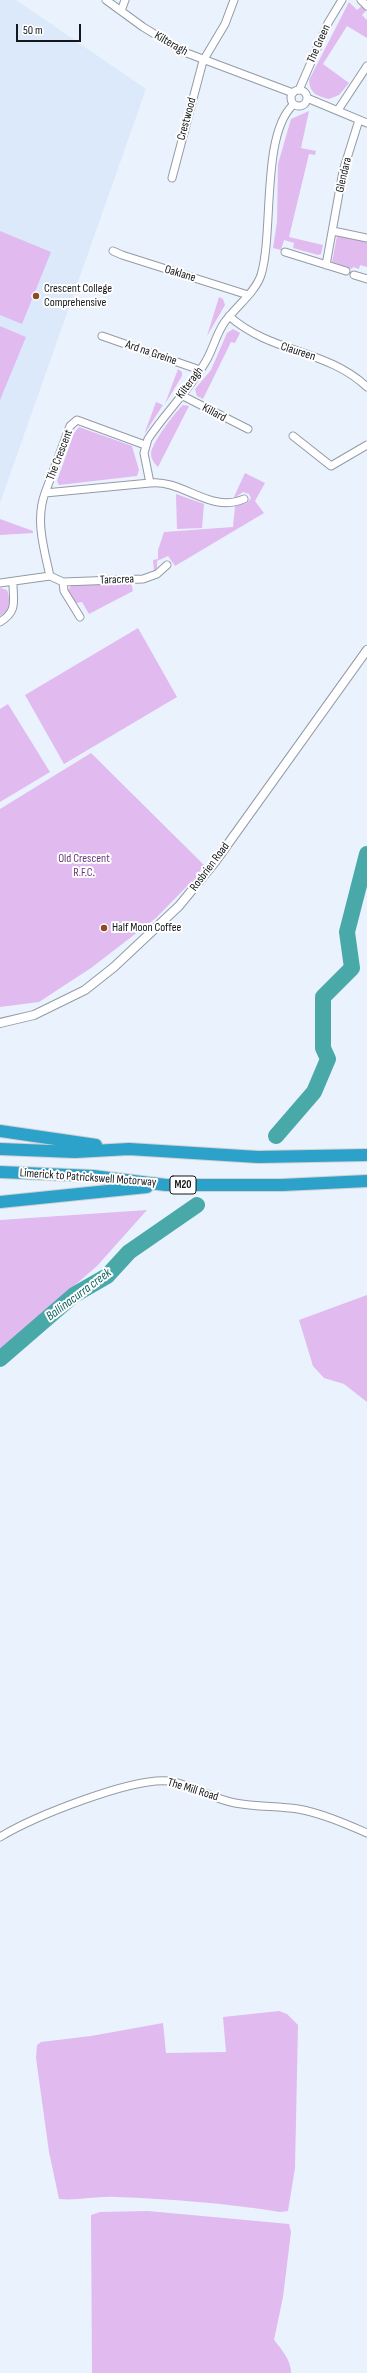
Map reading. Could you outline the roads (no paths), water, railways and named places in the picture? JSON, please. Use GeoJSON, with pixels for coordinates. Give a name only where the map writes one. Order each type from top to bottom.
{"type":"FeatureCollection","features":[{"type":"Feature","properties":{"kind":"highway"},"geometry":{"type":"LineString","coordinates":[[0,1131],[129,1149]]}},
{"type":"Feature","properties":{"kind":"highway","name":"Limerick to Patrickswell Motorway"},"geometry":{"type":"LineString","coordinates":[[0,1149],[75,1152],[129,1149],[258,1157],[367,1155]]}},
{"type":"Feature","properties":{"kind":"highway","name":"Limerick to Patrickswell Motorway"},"geometry":{"type":"LineString","coordinates":[[0,1172],[93,1176],[166,1185],[282,1185],[367,1181]]}},
{"type":"Feature","properties":{"kind":"highway","name":"M20"},"geometry":{"type":"LineString","coordinates":[[0,1202],[166,1185]]}},
{"type":"Feature","properties":{"kind":"street","name":"Kilteragh"},"geometry":{"type":"LineString","coordinates":[[106,0],[168,43],[203,61],[296,92]]}},
{"type":"Feature","properties":{"kind":"street"},"geometry":{"type":"LineString","coordinates":[[121,11],[126,0]]}},
{"type":"Feature","properties":{"kind":"street"},"geometry":{"type":"LineString","coordinates":[[203,61],[225,24],[234,0]]}},
{"type":"Feature","properties":{"kind":"street","name":"The Green"},"geometry":{"type":"LineString","coordinates":[[296,92],[328,24],[342,0]]}},
{"type":"Feature","properties":{"kind":"street"},"geometry":{"type":"LineString","coordinates":[[361,0],[367,6]]}},
{"type":"Feature","properties":{"kind":"street","name":"Crestwood"},"geometry":{"type":"LineString","coordinates":[[172,178],[203,61]]}},
{"type":"Feature","properties":{"kind":"street"},"geometry":{"type":"LineString","coordinates":[[338,110],[367,66]]}},
{"type":"Feature","properties":{"kind":"street"},"geometry":{"type":"LineString","coordinates":[[307,98],[301,106],[293,105],[290,98],[296,92],[304,92],[307,98],[367,123]]}},
{"type":"Feature","properties":{"kind":"street","name":"Kilteragh"},"geometry":{"type":"LineString","coordinates":[[145,445],[200,370],[220,328],[258,282],[264,258],[273,152],[283,119],[293,105]]}},
{"type":"Feature","properties":{"kind":"street","name":"Glendara"},"geometry":{"type":"LineString","coordinates":[[326,265],[343,171],[359,120]]}},
{"type":"Feature","properties":{"kind":"street"},"geometry":{"type":"LineString","coordinates":[[333,231],[367,238]]}},
{"type":"Feature","properties":{"kind":"street","name":"Oaklane"},"geometry":{"type":"LineString","coordinates":[[113,250],[122,255],[248,295]]}},
{"type":"Feature","properties":{"kind":"street"},"geometry":{"type":"LineString","coordinates":[[285,252],[346,271]]}},
{"type":"Feature","properties":{"kind":"street"},"geometry":{"type":"LineString","coordinates":[[354,275],[367,279]]}},
{"type":"Feature","properties":{"kind":"street","name":"Claureen"},"geometry":{"type":"LineString","coordinates":[[229,316],[254,335],[337,366],[351,373],[367,387]]}},
{"type":"Feature","properties":{"kind":"street","name":"Ard na Greine"},"geometry":{"type":"LineString","coordinates":[[102,336],[200,370]]}},
{"type":"Feature","properties":{"kind":"street","name":"Killard"},"geometry":{"type":"LineString","coordinates":[[181,395],[248,429]]}},
{"type":"Feature","properties":{"kind":"street","name":"The Crescent"},"geometry":{"type":"LineString","coordinates":[[45,493],[70,426],[77,420],[145,445]]}},
{"type":"Feature","properties":{"kind":"street"},"geometry":{"type":"LineString","coordinates":[[293,436],[331,466],[367,445]]}},
{"type":"Feature","properties":{"kind":"street"},"geometry":{"type":"LineString","coordinates":[[145,445],[144,461],[150,482]]}},
{"type":"Feature","properties":{"kind":"street"},"geometry":{"type":"LineString","coordinates":[[0,583],[13,583],[50,576],[41,528],[42,505],[45,493],[150,482],[171,485],[202,498],[217,502],[233,504],[244,499]]}},
{"type":"Feature","properties":{"kind":"street","name":"Taracrea"},"geometry":{"type":"LineString","coordinates":[[50,576],[62,582],[143,579],[157,574],[167,565]]}},
{"type":"Feature","properties":{"kind":"street"},"geometry":{"type":"LineString","coordinates":[[62,582],[64,591],[80,617]]}},
{"type":"Feature","properties":{"kind":"street"},"geometry":{"type":"LineString","coordinates":[[0,622],[8,617],[13,610],[13,583]]}},
{"type":"Feature","properties":{"kind":"street","name":"Rosbrien Road"},"geometry":{"type":"LineString","coordinates":[[0,1023],[34,1015],[85,990],[124,957],[179,906],[215,862],[367,650]]}},
{"type":"Feature","properties":{"kind":"street","name":"The Mill Road"},"geometry":{"type":"LineString","coordinates":[[0,1837],[18,1826],[48,1813],[110,1793],[158,1780],[171,1782],[234,1803],[299,1809],[367,1833]]}},
{"type":"Feature","properties":{"kind":"waterway","name":"Ballinacurra creek"},"geometry":{"type":"LineString","coordinates":[[276,1136],[314,1092],[328,1059],[323,1048],[323,997],[352,968],[347,932],[367,854]]}},
{"type":"Feature","properties":{"kind":"waterway","name":"Ballinacurra creek"},"geometry":{"type":"LineString","coordinates":[[0,1359],[74,1295],[107,1276],[129,1252],[197,1205]]}},
{"type":"Feature","properties":{"kind":"place","name":"Crescent College Comprehensive"},"geometry":{"type":"Point","coordinates":[36,296]}},
{"type":"Feature","properties":{"kind":"place","name":"Half Moon Coffee"},"geometry":{"type":"Point","coordinates":[104,928]}},
{"type":"Feature","properties":{"kind":"park label","name":"Old Crescent R.F.C."},"geometry":{"type":"Point","coordinates":[84,866]}}]}
